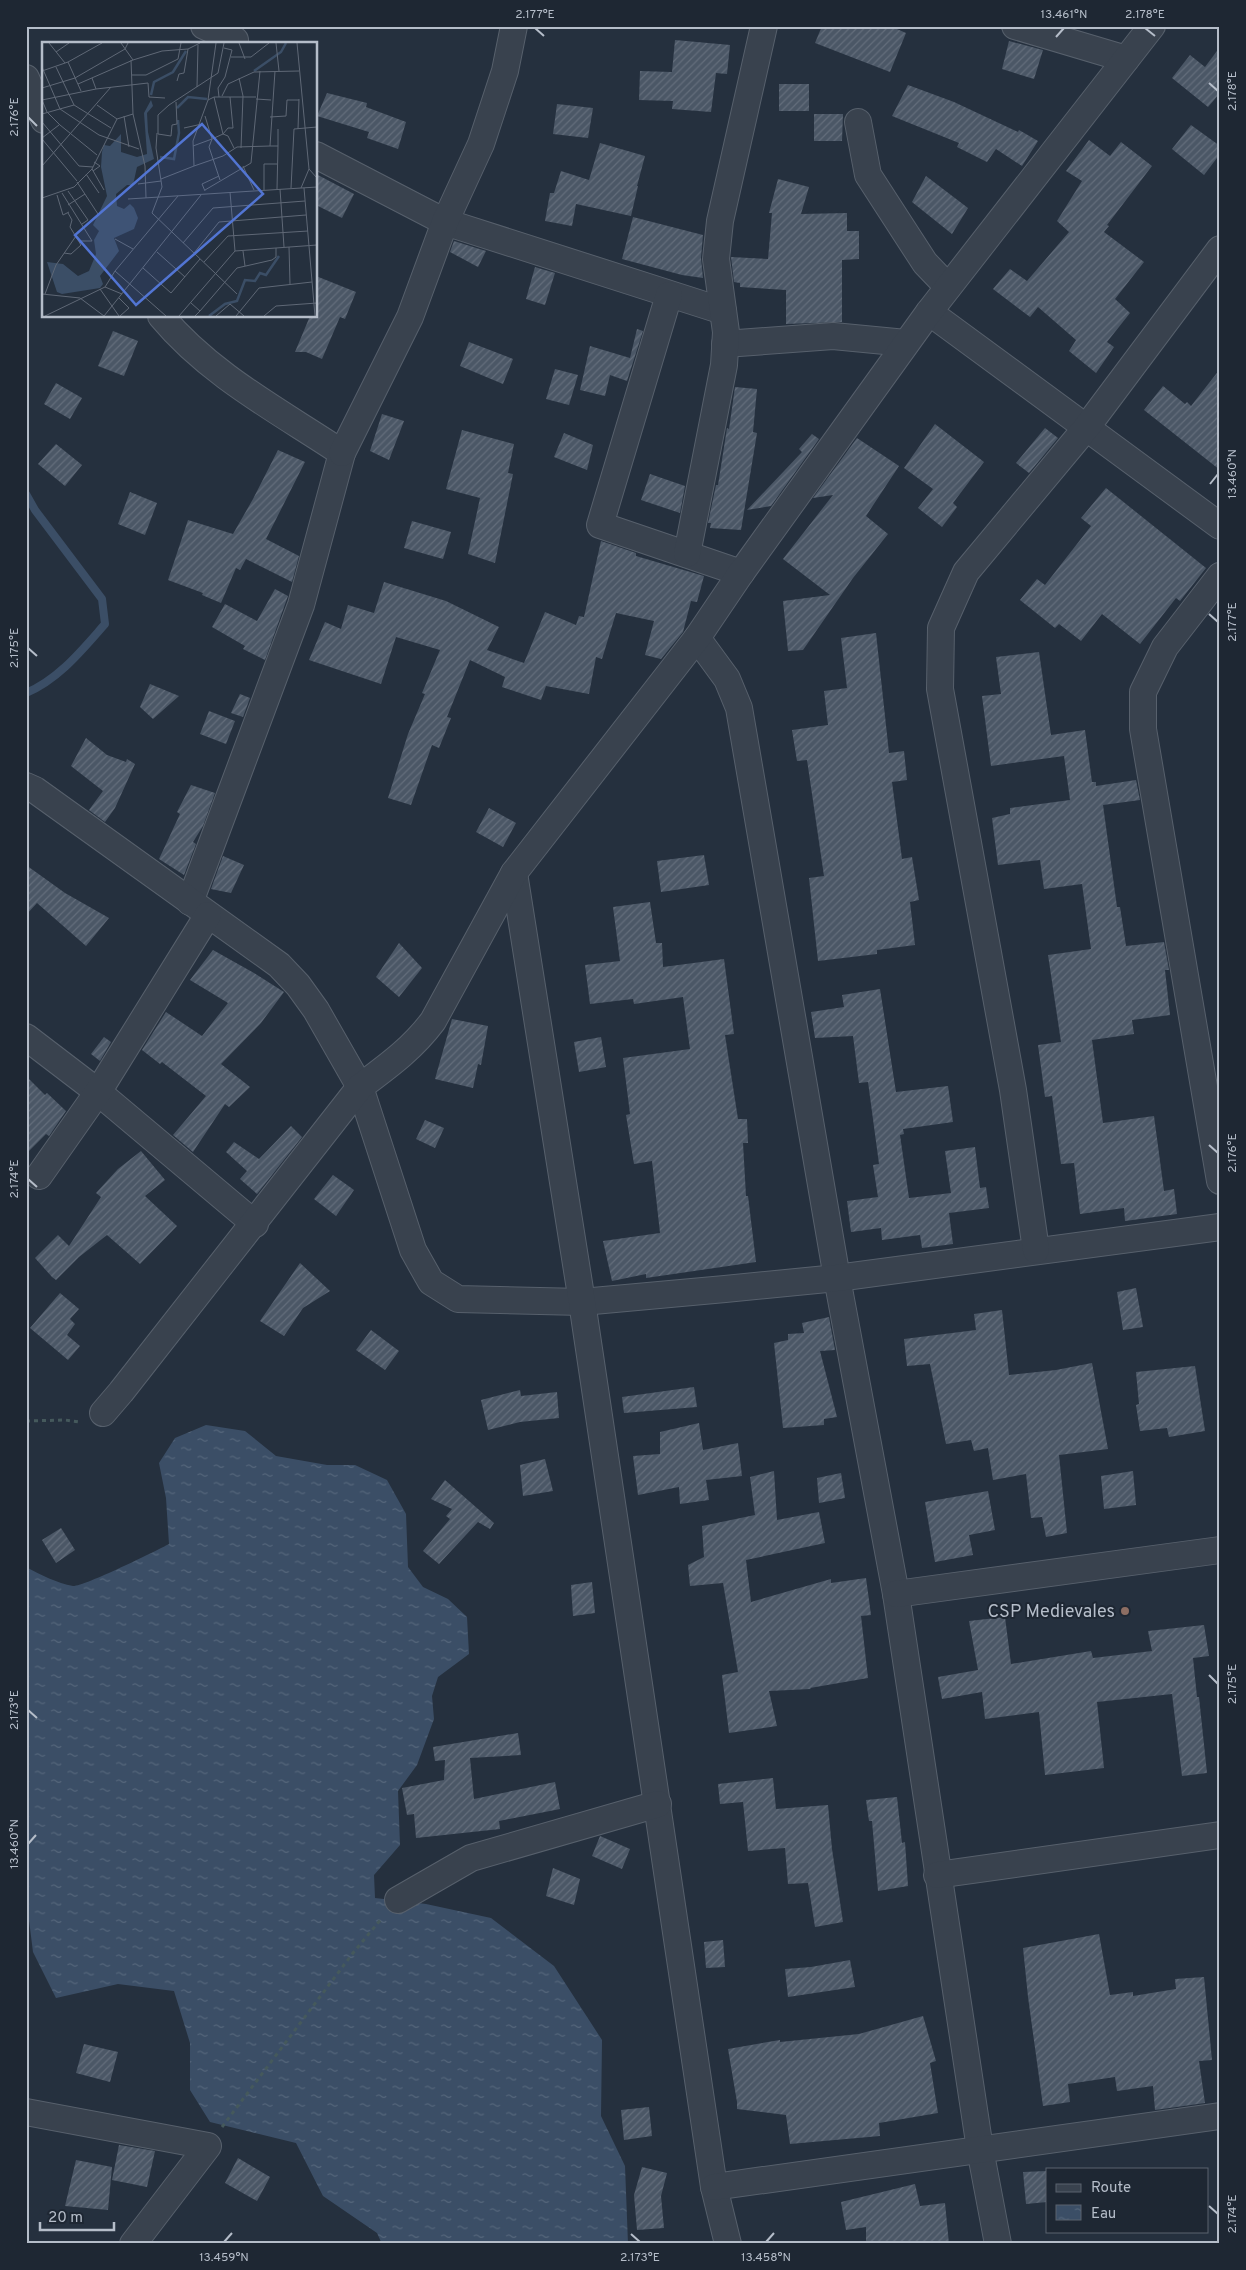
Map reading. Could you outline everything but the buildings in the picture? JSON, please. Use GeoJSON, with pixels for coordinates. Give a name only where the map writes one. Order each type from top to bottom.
{"type":"FeatureCollection","features":[{"type":"Feature","properties":{"kind":"street"},"geometry":{"type":"LineString","coordinates":[[204,26],[237,38]]}},
{"type":"Feature","properties":{"kind":"street"},"geometry":{"type":"LineString","coordinates":[[39,1176],[98,1092],[199,909],[301,605],[342,453],[410,317],[446,222],[480,144],[504,71],[514,26]]}},
{"type":"Feature","properties":{"kind":"street"},"geometry":{"type":"LineString","coordinates":[[687,554],[718,404],[725,344],[716,259],[720,221],[764,26]]}},
{"type":"Feature","properties":{"kind":"street"},"geometry":{"type":"LineString","coordinates":[[1015,26],[1126,59]]}},
{"type":"Feature","properties":{"kind":"street"},"geometry":{"type":"LineString","coordinates":[[103,1413],[255,1224],[360,1088],[403,1055],[417,1042],[433,1021],[514,873],[697,638],[741,573],[929,312],[1152,26]]}},
{"type":"Feature","properties":{"kind":"street"},"geometry":{"type":"LineString","coordinates":[[26,78],[42,115]]}},
{"type":"Feature","properties":{"kind":"street"},"geometry":{"type":"LineString","coordinates":[[858,122],[868,175],[925,263],[948,287]]}},
{"type":"Feature","properties":{"kind":"street"},"geometry":{"type":"LineString","coordinates":[[318,156],[446,222],[723,311]]}},
{"type":"Feature","properties":{"kind":"street"},"geometry":{"type":"LineString","coordinates":[[1036,1250],[1013,1090],[940,689],[941,628],[966,572],[1086,428],[1220,249]]}},
{"type":"Feature","properties":{"kind":"street"},"geometry":{"type":"LineString","coordinates":[[669,295],[600,525],[741,573]]}},
{"type":"Feature","properties":{"kind":"street"},"geometry":{"type":"LineString","coordinates":[[929,312],[1220,526]]}},
{"type":"Feature","properties":{"kind":"street"},"geometry":{"type":"LineString","coordinates":[[163,318],[179,338],[214,369],[342,453]]}},
{"type":"Feature","properties":{"kind":"street"},"geometry":{"type":"LineString","coordinates":[[725,344],[833,336],[906,343]]}},
{"type":"Feature","properties":{"kind":"street"},"geometry":{"type":"LineString","coordinates":[[1220,576],[1164,647],[1143,692],[1143,729],[1220,1181]]}},
{"type":"Feature","properties":{"kind":"street"},"geometry":{"type":"LineString","coordinates":[[697,638],[727,678],[739,708],[837,1278],[896,1594],[980,2150],[998,2244]]}},
{"type":"Feature","properties":{"kind":"street"},"geometry":{"type":"LineString","coordinates":[[26,786],[35,790],[279,966],[298,985],[316,1010],[360,1088],[413,1250],[431,1282],[458,1299],[582,1302],[837,1278],[1220,1227]]}},
{"type":"Feature","properties":{"kind":"street"},"geometry":{"type":"LineString","coordinates":[[514,873],[582,1302],[714,2187],[728,2244]]}},
{"type":"Feature","properties":{"kind":"street"},"geometry":{"type":"LineString","coordinates":[[26,1037],[98,1092],[255,1224]]}},
{"type":"Feature","properties":{"kind":"street"},"geometry":{"type":"LineString","coordinates":[[896,1594],[1220,1550]]}},
{"type":"Feature","properties":{"kind":"street"},"geometry":{"type":"LineString","coordinates":[[398,1900],[471,1858],[658,1804]]}},
{"type":"Feature","properties":{"kind":"street"},"geometry":{"type":"LineString","coordinates":[[937,1875],[1220,1835]]}},
{"type":"Feature","properties":{"kind":"street"},"geometry":{"type":"LineString","coordinates":[[26,2112],[208,2146],[133,2244]]}},
{"type":"Feature","properties":{"kind":"street"},"geometry":{"type":"LineString","coordinates":[[714,2187],[1220,2116]]}},
{"type":"Feature","properties":{"kind":"path"},"geometry":{"type":"LineString","coordinates":[[26,1422],[64,1420],[84,1423],[103,1413]]}},
{"type":"Feature","properties":{"kind":"path"},"geometry":{"type":"LineString","coordinates":[[208,2146],[353,1953],[398,1900]]}},
{"type":"Feature","properties":{"kind":"water"},"geometry":{"type":"Polygon","coordinates":[[[206,1425],[245,1431],[276,1456],[327,1465],[355,1465],[387,1480],[406,1514],[408,1567],[423,1587],[448,1599],[467,1617],[469,1654],[438,1677],[432,1696],[434,1719],[417,1765],[398,1791],[400,1845],[374,1875],[375,1898],[426,1904],[491,1918],[554,1966],[602,2040],[601,2116],[625,2166],[628,2244],[382,2244],[377,2233],[323,2196],[296,2143],[210,2122],[190,2090],[190,2043],[174,1991],[118,1984],[56,1998],[33,1952],[26,1896],[26,1567],[55,1581],[73,1586],[136,1561],[169,1544],[166,1498],[159,1463],[175,1438],[206,1425]]]}},
{"type":"Feature","properties":{"kind":"waterway"},"geometry":{"type":"LineString","coordinates":[[26,494],[35,510],[102,599],[105,624],[79,654],[59,672],[26,693]]}},
{"type":"Feature","properties":{"kind":"place","name":"CSP Medievales"},"geometry":{"type":"Point","coordinates":[1125,1611]}}]}
